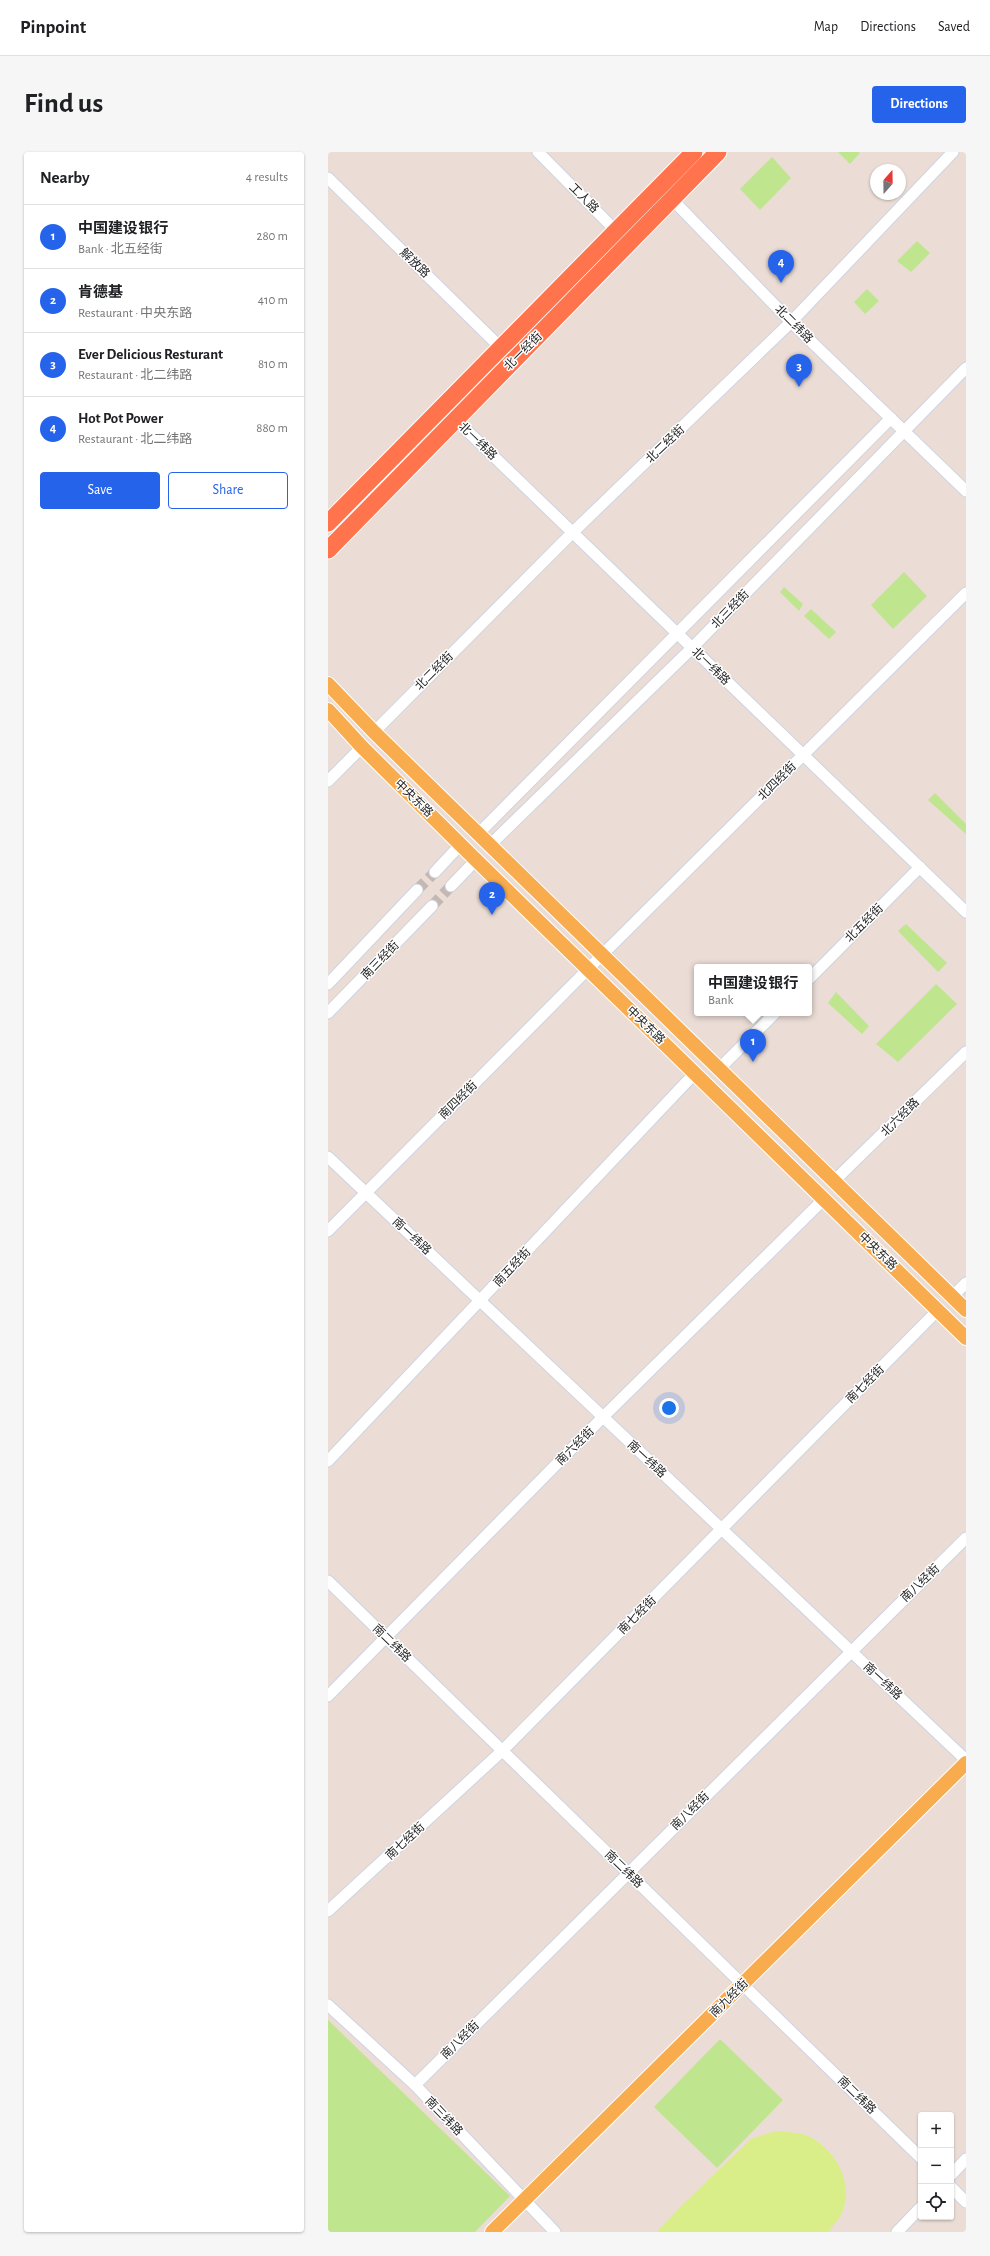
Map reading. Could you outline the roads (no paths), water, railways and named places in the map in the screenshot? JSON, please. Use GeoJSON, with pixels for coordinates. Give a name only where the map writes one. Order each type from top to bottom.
{"type":"FeatureCollection","features":[{"type":"Feature","properties":{"kind":"highway","name":"北一经街"},"geometry":{"type":"LineString","coordinates":[[328,523],[694,152]]}},
{"type":"Feature","properties":{"kind":"highway","name":"北一经街"},"geometry":{"type":"LineString","coordinates":[[328,550],[718,152]]}},
{"type":"Feature","properties":{"kind":"main road","name":"中央东路"},"geometry":{"type":"LineString","coordinates":[[328,684],[374,732],[490,846],[966,1310]]}},
{"type":"Feature","properties":{"kind":"main road","name":"中央东路"},"geometry":{"type":"LineString","coordinates":[[328,710],[362,747],[476,860],[966,1338]]}},
{"type":"Feature","properties":{"kind":"main road","name":"南九经街"},"geometry":{"type":"LineString","coordinates":[[492,2232],[966,1763]]}},
{"type":"Feature","properties":{"kind":"street","name":"工人路"},"geometry":{"type":"LineString","coordinates":[[538,152],[617,231],[628,244]]}},
{"type":"Feature","properties":{"kind":"street","name":"北二经街"},"geometry":{"type":"LineString","coordinates":[[374,732],[573,532],[791,322],[953,152]]}},
{"type":"Feature","properties":{"kind":"street","name":"解放路"},"geometry":{"type":"LineString","coordinates":[[328,178],[501,348]]}},
{"type":"Feature","properties":{"kind":"street","name":"北二纬路"},"geometry":{"type":"LineString","coordinates":[[659,187],[791,322],[966,491]]}},
{"type":"Feature","properties":{"kind":"street","name":"北三经街"},"geometry":{"type":"LineString","coordinates":[[490,846],[692,648],[966,368]]}},
{"type":"Feature","properties":{"kind":"street"},"geometry":{"type":"LineString","coordinates":[[478,834],[891,418]]}},
{"type":"Feature","properties":{"kind":"street","name":"北一纬路"},"geometry":{"type":"LineString","coordinates":[[456,420],[966,912]]}},
{"type":"Feature","properties":{"kind":"street","name":"北四经街"},"geometry":{"type":"LineString","coordinates":[[588,968],[966,593]]}},
{"type":"Feature","properties":{"kind":"street"},"geometry":{"type":"LineString","coordinates":[[328,781],[362,747]]}},
{"type":"Feature","properties":{"kind":"street"},"geometry":{"type":"LineString","coordinates":[[435,872],[461,844]]}},
{"type":"Feature","properties":{"kind":"street"},"geometry":{"type":"LineString","coordinates":[[451,886],[476,860]]}},
{"type":"Feature","properties":{"kind":"street","name":"北五经街"},"geometry":{"type":"LineString","coordinates":[[812,976],[920,868]]}},
{"type":"Feature","properties":{"kind":"street"},"geometry":{"type":"LineString","coordinates":[[328,984],[417,890]]}},
{"type":"Feature","properties":{"kind":"street","name":"南三经街"},"geometry":{"type":"LineString","coordinates":[[328,1013],[432,906]]}},
{"type":"Feature","properties":{"kind":"street","name":"南四经街"},"geometry":{"type":"LineString","coordinates":[[328,1231],[588,968]]}},
{"type":"Feature","properties":{"kind":"street"},"geometry":{"type":"LineString","coordinates":[[719,1069],[772,1016]]}},
{"type":"Feature","properties":{"kind":"street","name":"北六经路"},"geometry":{"type":"LineString","coordinates":[[834,1182],[966,1052]]}},
{"type":"Feature","properties":{"kind":"street","name":"南五经街"},"geometry":{"type":"LineString","coordinates":[[328,1461],[695,1073]]}},
{"type":"Feature","properties":{"kind":"street","name":"南一纬路"},"geometry":{"type":"LineString","coordinates":[[328,1158],[966,1760]]}},
{"type":"Feature","properties":{"kind":"street","name":"南六经街"},"geometry":{"type":"LineString","coordinates":[[328,1696],[603,1417],[824,1199]]}},
{"type":"Feature","properties":{"kind":"street"},"geometry":{"type":"LineString","coordinates":[[952,1297],[966,1283]]}},
{"type":"Feature","properties":{"kind":"street","name":"南七经街"},"geometry":{"type":"LineString","coordinates":[[328,1911],[502,1751],[938,1310]]}},
{"type":"Feature","properties":{"kind":"street","name":"南八经街"},"geometry":{"type":"LineString","coordinates":[[415,2085],[966,1538]]}},
{"type":"Feature","properties":{"kind":"street","name":"南二纬路"},"geometry":{"type":"LineString","coordinates":[[328,1581],[918,2155]]}},
{"type":"Feature","properties":{"kind":"street","name":"南三纬路"},"geometry":{"type":"LineString","coordinates":[[328,2005],[415,2085],[555,2232]]}},
{"type":"Feature","properties":{"kind":"street"},"geometry":{"type":"LineString","coordinates":[[954,2172],[966,2158]]}},
{"type":"Feature","properties":{"kind":"street"},"geometry":{"type":"LineString","coordinates":[[954,2190],[966,2202]]}},
{"type":"Feature","properties":{"kind":"street"},"geometry":{"type":"LineString","coordinates":[[897,2232],[918,2210]]}},
{"type":"Feature","properties":{"kind":"tunnel"},"geometry":{"type":"LineString","coordinates":[[417,890],[435,872]]}},
{"type":"Feature","properties":{"kind":"tunnel"},"geometry":{"type":"LineString","coordinates":[[432,906],[451,886]]}},
{"type":"Feature","properties":{"kind":"place","name":"Hot Pot Power"},"geometry":{"type":"Point","coordinates":[781,283]}},
{"type":"Feature","properties":{"kind":"place","name":"Ever Delicious Resturant"},"geometry":{"type":"Point","coordinates":[799,387]}},
{"type":"Feature","properties":{"kind":"place","name":"肯德基"},"geometry":{"type":"Point","coordinates":[492,915]}},
{"type":"Feature","properties":{"kind":"place","name":"中国建设银行"},"geometry":{"type":"Point","coordinates":[753,1062]}}]}
